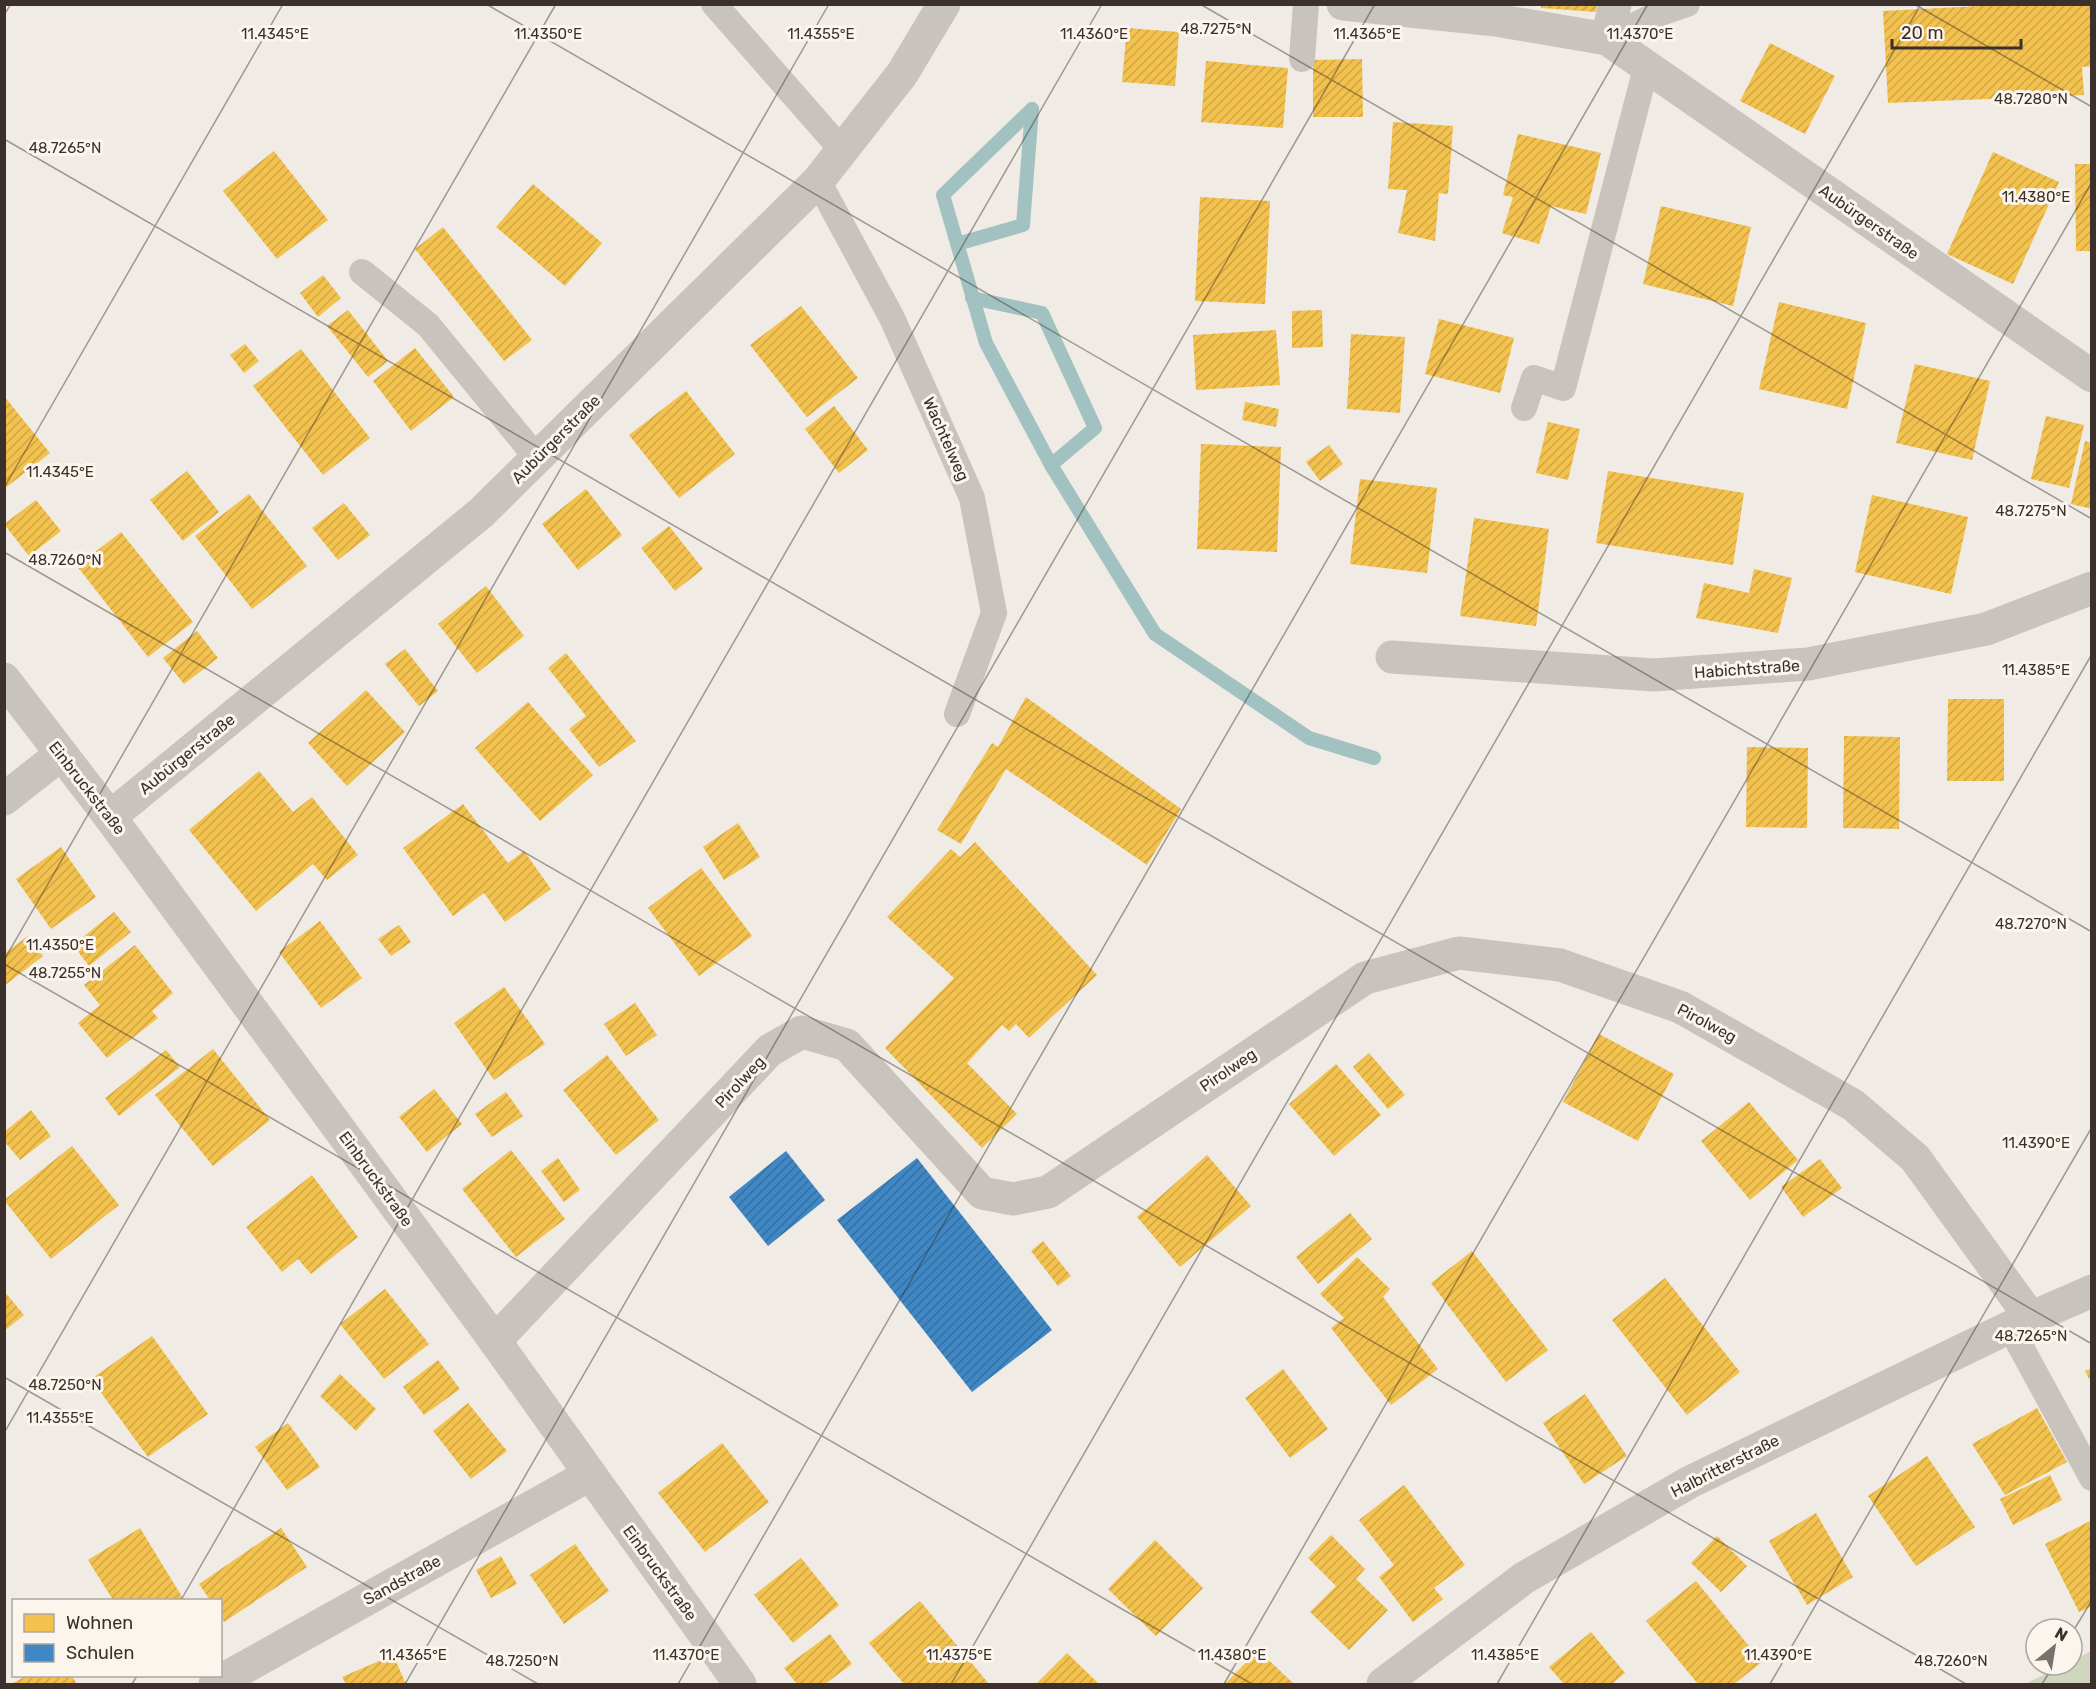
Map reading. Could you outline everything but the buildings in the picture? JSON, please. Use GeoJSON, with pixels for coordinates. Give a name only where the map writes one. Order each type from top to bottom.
{"type":"FeatureCollection","features":[{"type":"Feature","properties":{"kind":"street","name":"Aubürgerstraße"},"geometry":{"type":"LineString","coordinates":[[110,817],[481,513],[818,181],[902,74],[944,4]]}},
{"type":"Feature","properties":{"kind":"street","name":"Aubürgerstraße"},"geometry":{"type":"LineString","coordinates":[[1343,4],[1496,20],[1607,39],[2091,376]]}},
{"type":"Feature","properties":{"kind":"street"},"geometry":{"type":"LineString","coordinates":[[1607,39],[1615,4]]}},
{"type":"Feature","properties":{"kind":"street","name":"Habichtstraße"},"geometry":{"type":"LineString","coordinates":[[1392,657],[1654,675],[1808,664],[1986,629],[2091,588]]}},
{"type":"Feature","properties":{"kind":"street","name":"Einbruckstraße"},"geometry":{"type":"LineString","coordinates":[[4,678],[60,755],[110,817],[495,1341],[740,1684]]}},
{"type":"Feature","properties":{"kind":"street"},"geometry":{"type":"LineString","coordinates":[[4,799],[60,755]]}},
{"type":"Feature","properties":{"kind":"street","name":"Pirolweg"},"geometry":{"type":"LineString","coordinates":[[495,1341],[770,1050],[802,1032],[847,1045],[982,1193],[1013,1199],[1048,1192],[1365,978],[1459,953],[1560,965],[1680,1007],[1853,1105],[1916,1158],[2021,1322]]}},
{"type":"Feature","properties":{"kind":"street","name":"Halbritterstraße"},"geometry":{"type":"LineString","coordinates":[[1383,1684],[1524,1578],[1690,1482],[2021,1322],[2091,1291]]}},
{"type":"Feature","properties":{"kind":"street","name":"Sandstraße"},"geometry":{"type":"LineString","coordinates":[[215,1684],[589,1475]]}},
{"type":"Feature","properties":{"kind":"lane"},"geometry":{"type":"LineString","coordinates":[[714,4],[842,150]]}},
{"type":"Feature","properties":{"kind":"lane"},"geometry":{"type":"LineString","coordinates":[[1302,59],[1306,4]]}},
{"type":"Feature","properties":{"kind":"lane"},"geometry":{"type":"LineString","coordinates":[[1607,39],[1658,14],[1687,4]]}},
{"type":"Feature","properties":{"kind":"lane"},"geometry":{"type":"LineString","coordinates":[[1524,408],[1534,378],[1563,388],[1646,68]]}},
{"type":"Feature","properties":{"kind":"lane","name":"Wachtelweg"},"geometry":{"type":"LineString","coordinates":[[818,181],[892,318],[972,498],[994,613],[957,714]]}},
{"type":"Feature","properties":{"kind":"lane"},"geometry":{"type":"LineString","coordinates":[[362,272],[428,325],[537,458]]}},
{"type":"Feature","properties":{"kind":"lane"},"geometry":{"type":"LineString","coordinates":[[2021,1322],[2091,1478]]}},
{"type":"Feature","properties":{"kind":"green space"},"geometry":{"type":"Polygon","coordinates":[[[2091,1651],[2091,1684],[2025,1684],[2039,1677],[2084,1677],[2084,1655],[2091,1651]]]}},
{"type":"Feature","properties":{"kind":"waterway"},"geometry":{"type":"LineString","coordinates":[[1032,109],[943,195],[986,343],[1051,465],[1155,634],[1309,738],[1374,758]]}},
{"type":"Feature","properties":{"kind":"waterway"},"geometry":{"type":"LineString","coordinates":[[957,244],[1023,225],[1032,109]]}},
{"type":"Feature","properties":{"kind":"waterway"},"geometry":{"type":"LineString","coordinates":[[972,298],[1042,313],[1095,428],[1051,465]]}}]}
